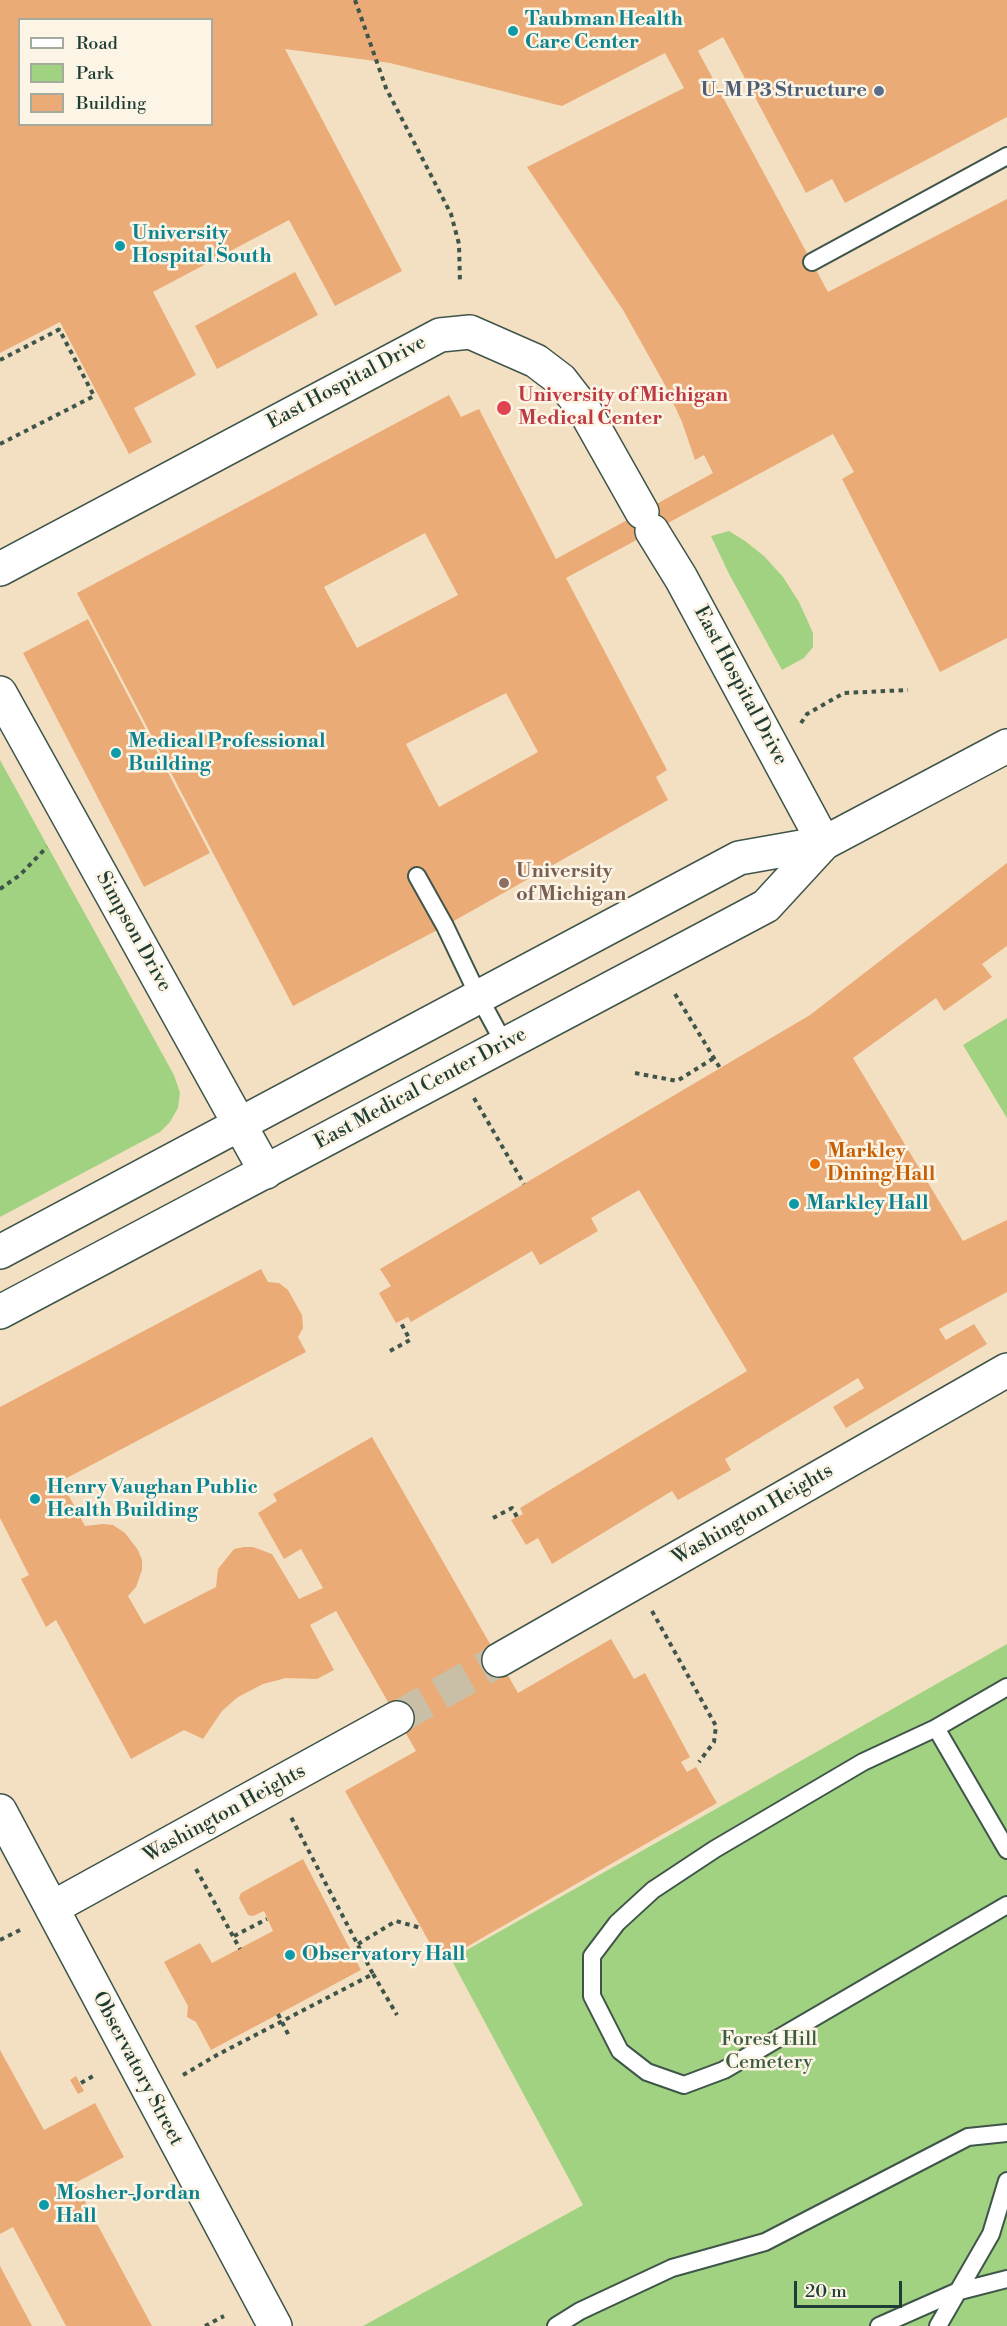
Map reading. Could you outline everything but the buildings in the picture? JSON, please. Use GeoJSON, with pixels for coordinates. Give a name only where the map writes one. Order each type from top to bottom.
{"type":"FeatureCollection","features":[{"type":"Feature","properties":{"kind":"street","name":"East Hospital Drive"},"geometry":{"type":"LineString","coordinates":[[0,569],[440,335],[470,332],[536,361],[561,380],[585,411],[687,588],[824,843]]}},
{"type":"Feature","properties":{"kind":"street","name":"Simpson Drive"},"geometry":{"type":"LineString","coordinates":[[0,693],[266,1172]]}},
{"type":"Feature","properties":{"kind":"street","name":"East Medical Center Drive"},"geometry":{"type":"LineString","coordinates":[[0,1252],[739,858],[824,843],[1007,746]]}},
{"type":"Feature","properties":{"kind":"street","name":"East Medical Center Drive"},"geometry":{"type":"LineString","coordinates":[[0,1312],[766,906],[824,843]]}},
{"type":"Feature","properties":{"kind":"street","name":"Washington Heights"},"geometry":{"type":"LineString","coordinates":[[499,1660],[1007,1370]]}},
{"type":"Feature","properties":{"kind":"street","name":"Washington Heights"},"geometry":{"type":"LineString","coordinates":[[52,1908],[397,1718]]}},
{"type":"Feature","properties":{"kind":"street","name":"Observatory Street"},"geometry":{"type":"LineString","coordinates":[[0,1811],[275,2326]]}},
{"type":"Feature","properties":{"kind":"lane"},"geometry":{"type":"LineString","coordinates":[[812,262],[1007,156]]}},
{"type":"Feature","properties":{"kind":"lane"},"geometry":{"type":"LineString","coordinates":[[417,876],[505,1045]]}},
{"type":"Feature","properties":{"kind":"lane"},"geometry":{"type":"LineString","coordinates":[[1007,1687],[936,1728],[863,1762],[715,1849],[653,1890],[617,1923],[592,1956],[592,1996],[620,2051],[647,2072],[684,2085],[724,2070],[1007,1905]]}},
{"type":"Feature","properties":{"kind":"lane"},"geometry":{"type":"LineString","coordinates":[[936,1728],[1007,1850]]}},
{"type":"Feature","properties":{"kind":"lane"},"geometry":{"type":"LineString","coordinates":[[556,2326],[580,2311],[672,2268],[765,2242],[968,2137],[1007,2133]]}},
{"type":"Feature","properties":{"kind":"lane"},"geometry":{"type":"LineString","coordinates":[[938,2326],[991,2234],[1007,2181]]}},
{"type":"Feature","properties":{"kind":"lane"},"geometry":{"type":"LineString","coordinates":[[879,2326],[956,2292],[1007,2279]]}},
{"type":"Feature","properties":{"kind":"path"},"geometry":{"type":"LineString","coordinates":[[355,0],[386,88],[451,214],[459,244],[460,283]]}},
{"type":"Feature","properties":{"kind":"path"},"geometry":{"type":"LineString","coordinates":[[0,360],[61,328],[94,396],[0,444]]}},
{"type":"Feature","properties":{"kind":"path"},"geometry":{"type":"LineString","coordinates":[[801,723],[807,714],[844,693],[908,690]]}},
{"type":"Feature","properties":{"kind":"path"},"geometry":{"type":"LineString","coordinates":[[0,889],[20,875],[48,846]]}},
{"type":"Feature","properties":{"kind":"path"},"geometry":{"type":"LineString","coordinates":[[674,993],[720,1068]]}},
{"type":"Feature","properties":{"kind":"path"},"geometry":{"type":"LineString","coordinates":[[635,1073],[677,1081],[714,1058]]}},
{"type":"Feature","properties":{"kind":"path"},"geometry":{"type":"LineString","coordinates":[[469,1090],[524,1184]]}},
{"type":"Feature","properties":{"kind":"path"},"geometry":{"type":"LineString","coordinates":[[390,1351],[410,1340],[400,1321]]}},
{"type":"Feature","properties":{"kind":"path"},"geometry":{"type":"LineString","coordinates":[[493,1518],[512,1508],[517,1517]]}},
{"type":"Feature","properties":{"kind":"path"},"geometry":{"type":"LineString","coordinates":[[649,1606],[716,1726],[714,1742],[699,1762]]}},
{"type":"Feature","properties":{"kind":"path"},"geometry":{"type":"LineString","coordinates":[[288,1812],[397,2015]]}},
{"type":"Feature","properties":{"kind":"path"},"geometry":{"type":"LineString","coordinates":[[194,1866],[240,1949]]}},
{"type":"Feature","properties":{"kind":"path"},"geometry":{"type":"LineString","coordinates":[[234,1936],[267,1919]]}},
{"type":"Feature","properties":{"kind":"path"},"geometry":{"type":"LineString","coordinates":[[358,1944],[396,1922],[421,1928]]}},
{"type":"Feature","properties":{"kind":"path"},"geometry":{"type":"LineString","coordinates":[[0,1940],[20,1930]]}},
{"type":"Feature","properties":{"kind":"path"},"geometry":{"type":"LineString","coordinates":[[183,2075],[281,2021],[374,1974]]}},
{"type":"Feature","properties":{"kind":"path"},"geometry":{"type":"LineString","coordinates":[[278,2014],[289,2036]]}},
{"type":"Feature","properties":{"kind":"path"},"geometry":{"type":"LineString","coordinates":[[81,2083],[95,2075]]}},
{"type":"Feature","properties":{"kind":"path"},"geometry":{"type":"LineString","coordinates":[[205,2326],[224,2316]]}},
{"type":"Feature","properties":{"kind":"green space"},"geometry":{"type":"Polygon","coordinates":[[[729,531],[764,556],[783,577],[799,602],[813,633],[813,647],[804,658],[782,670],[729,574],[711,536],[729,531]]]}},
{"type":"Feature","properties":{"kind":"green space"},"geometry":{"type":"Polygon","coordinates":[[[0,760],[174,1075],[180,1093],[178,1108],[170,1122],[160,1132],[0,1217],[0,760]]]}},
{"type":"Feature","properties":{"kind":"green space"},"geometry":{"type":"Polygon","coordinates":[[[1007,1018],[1007,1118],[963,1045],[1007,1018]]]}},
{"type":"Feature","properties":{"kind":"green space","name":"Forest Hill Cemetery"},"geometry":{"type":"Polygon","coordinates":[[[1007,1644],[1007,2326],[363,2326],[583,2205],[451,1959],[1007,1644]]]}},
{"type":"Feature","properties":{"kind":"tunnel"},"geometry":{"type":"LineString","coordinates":[[397,1718],[499,1660]]}},
{"type":"Feature","properties":{"kind":"place","name":"Taubman Health Care Center"},"geometry":{"type":"Point","coordinates":[513,31]}},
{"type":"Feature","properties":{"kind":"place","name":"U-M P3 Structure"},"geometry":{"type":"Point","coordinates":[879,91]}},
{"type":"Feature","properties":{"kind":"place","name":"University Hospital South"},"geometry":{"type":"Point","coordinates":[120,246]}},
{"type":"Feature","properties":{"kind":"place","name":"University of Michigan Medical Center"},"geometry":{"type":"Point","coordinates":[504,408]}},
{"type":"Feature","properties":{"kind":"place","name":"Medical Professional Building"},"geometry":{"type":"Point","coordinates":[116,753]}},
{"type":"Feature","properties":{"kind":"place","name":"University of Michigan"},"geometry":{"type":"Point","coordinates":[504,883]}},
{"type":"Feature","properties":{"kind":"place","name":"Markley Dining Hall"},"geometry":{"type":"Point","coordinates":[815,1164]}},
{"type":"Feature","properties":{"kind":"place","name":"Markley Hall"},"geometry":{"type":"Point","coordinates":[794,1204]}},
{"type":"Feature","properties":{"kind":"place","name":"Henry Vaughan Public Health Building"},"geometry":{"type":"Point","coordinates":[35,1499]}},
{"type":"Feature","properties":{"kind":"place","name":"Observatory Hall"},"geometry":{"type":"Point","coordinates":[290,1955]}},
{"type":"Feature","properties":{"kind":"place","name":"Mosher-Jordan Hall"},"geometry":{"type":"Point","coordinates":[44,2205]}}]}
